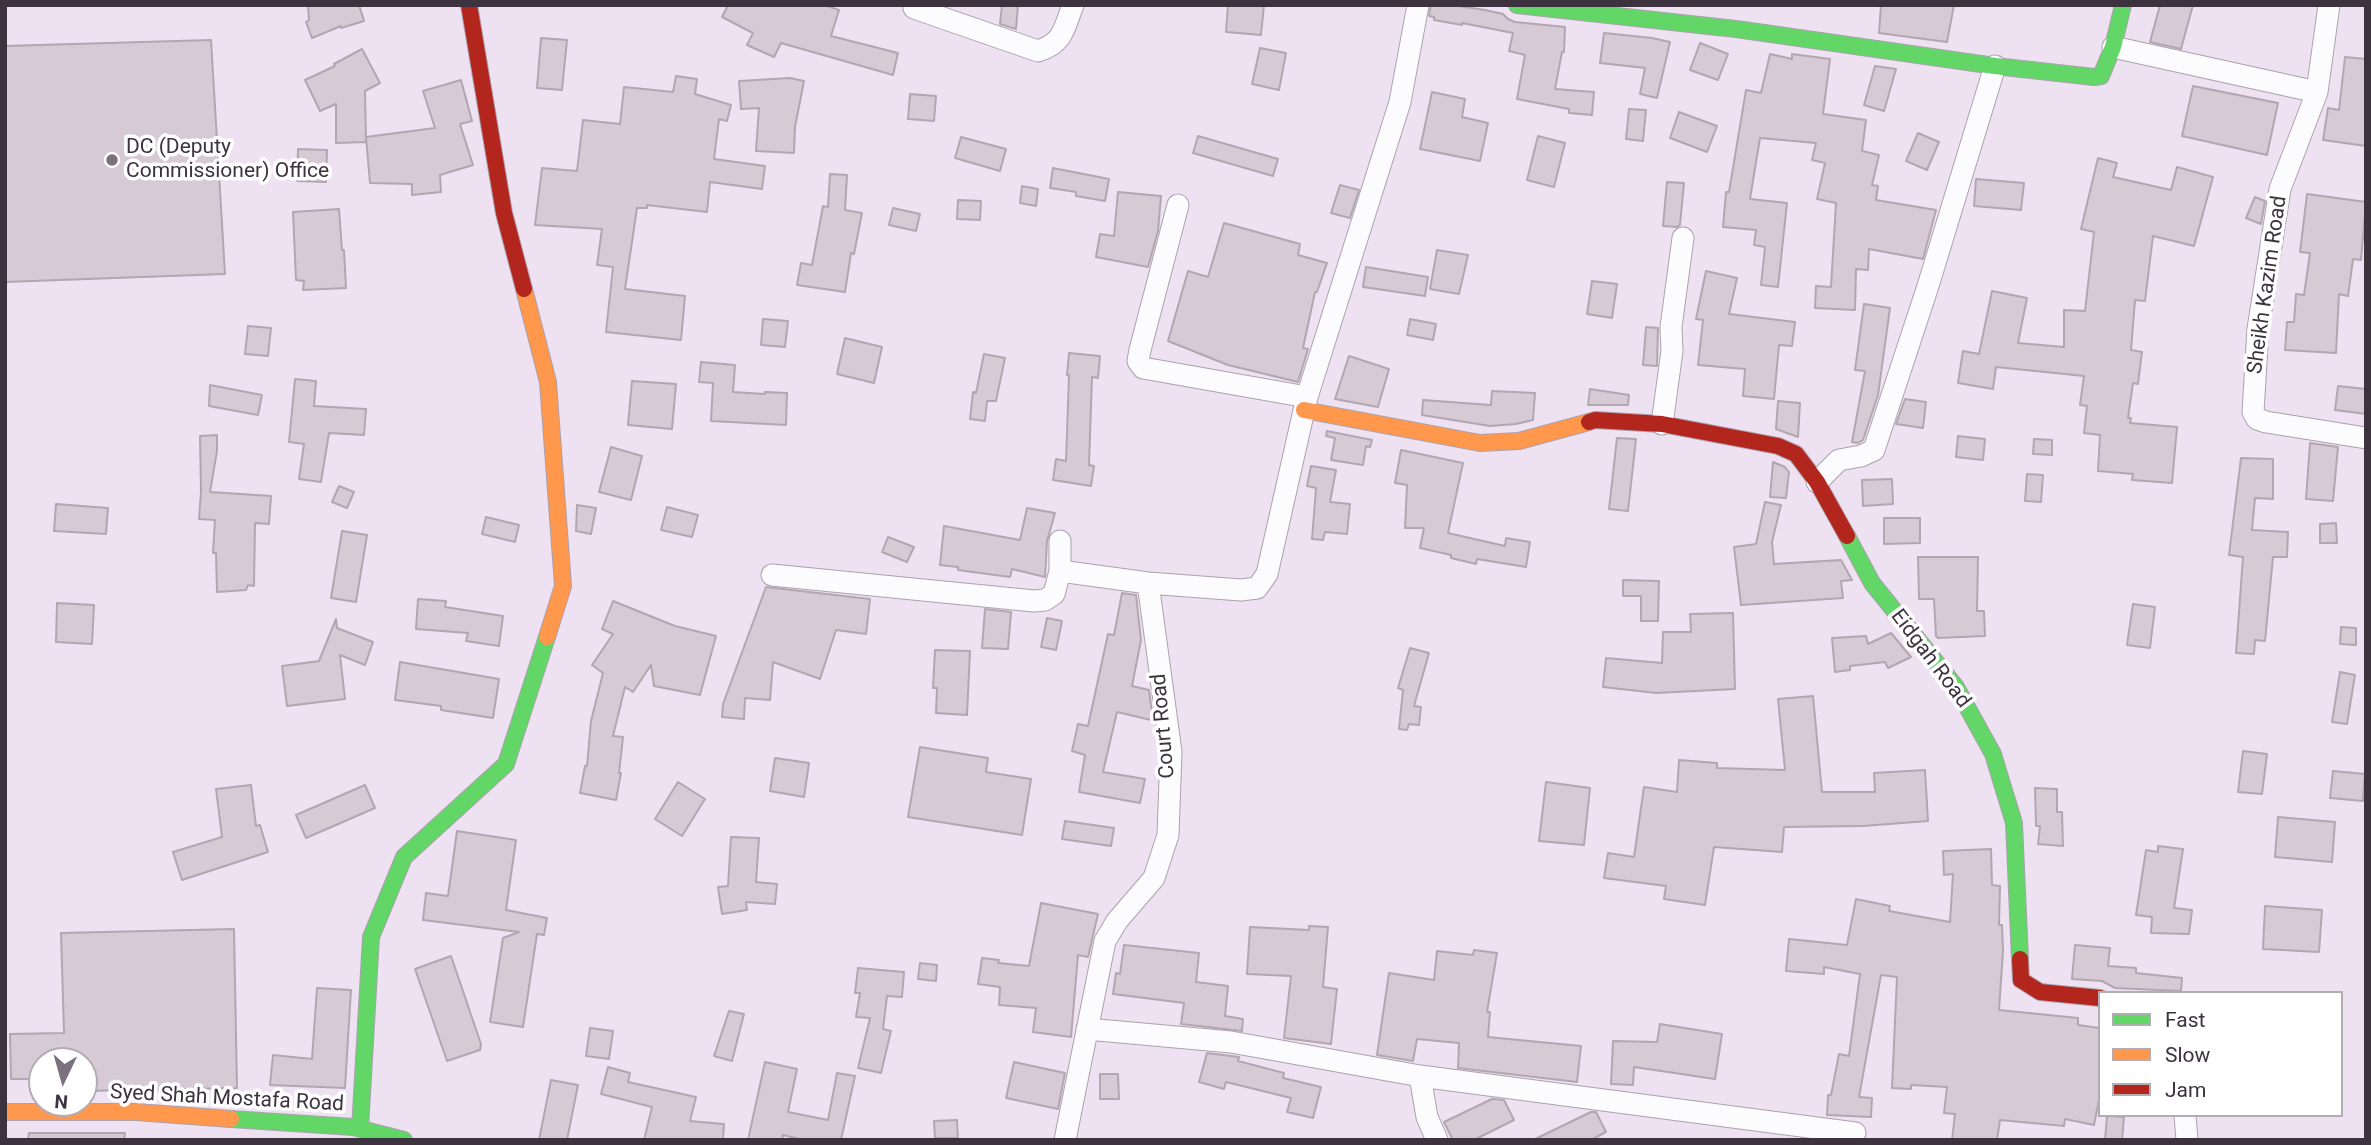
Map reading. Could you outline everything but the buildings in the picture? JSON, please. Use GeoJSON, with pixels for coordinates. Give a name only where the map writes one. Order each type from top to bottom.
{"type":"FeatureCollection","features":[{"type":"Feature","properties":{"kind":"main road"},"geometry":{"type":"LineString","coordinates":[[360,1129],[371,937],[404,857],[506,764],[563,586],[548,382],[504,213],[469,5]]}},
{"type":"Feature","properties":{"kind":"main road"},"geometry":{"type":"LineString","coordinates":[[1517,5],[1736,29],[1996,66],[2094,77],[2101,76],[2113,47],[2123,5]]}},
{"type":"Feature","properties":{"kind":"main road","name":"Eidgah Road"},"geometry":{"type":"LineString","coordinates":[[1305,403],[1480,443],[1519,441],[1595,420],[1662,424],[1786,448],[1796,454],[1817,482],[1872,583],[1956,687],[1993,754],[2014,823],[2021,980],[2040,992],[2098,998]]}},
{"type":"Feature","properties":{"kind":"main road","name":"Syed Shah Mostafa Road"},"geometry":{"type":"LineString","coordinates":[[5,1112],[136,1112],[360,1129],[404,1140]]}},
{"type":"Feature","properties":{"kind":"street"},"geometry":{"type":"LineString","coordinates":[[914,8],[1038,51],[1054,46],[1073,5]]}},
{"type":"Feature","properties":{"kind":"street"},"geometry":{"type":"LineString","coordinates":[[1060,571],[1148,583],[1241,590],[1257,588],[1267,574],[1305,403],[1400,102],[1418,5]]}},
{"type":"Feature","properties":{"kind":"street","name":"Sheikh Kazim Road"},"geometry":{"type":"LineString","coordinates":[[2329,5],[2317,92],[2280,189],[2258,329],[2253,412],[2257,419],[2266,422],[2366,438]]}},
{"type":"Feature","properties":{"kind":"street"},"geometry":{"type":"LineString","coordinates":[[2113,47],[2317,92]]}},
{"type":"Feature","properties":{"kind":"street"},"geometry":{"type":"LineString","coordinates":[[1817,482],[1839,460],[1861,456],[1874,450],[1996,66]]}},
{"type":"Feature","properties":{"kind":"street"},"geometry":{"type":"LineString","coordinates":[[1178,205],[1140,350],[1139,361],[1143,368],[1305,403]]}},
{"type":"Feature","properties":{"kind":"street"},"geometry":{"type":"LineString","coordinates":[[1662,424],[1683,239]]}},
{"type":"Feature","properties":{"kind":"street"},"geometry":{"type":"LineString","coordinates":[[772,575],[1045,600],[1054,594],[1060,571],[1060,541]]}},
{"type":"Feature","properties":{"kind":"street","name":"Court Road"},"geometry":{"type":"LineString","coordinates":[[1065,1140],[1105,941],[1117,920],[1154,878],[1168,835],[1171,752],[1148,583]]}},
{"type":"Feature","properties":{"kind":"street"},"geometry":{"type":"LineString","coordinates":[[1087,1029],[1231,1042],[1420,1076],[1855,1133]]}},
{"type":"Feature","properties":{"kind":"street"},"geometry":{"type":"LineString","coordinates":[[1420,1076],[1427,1117],[1437,1140]]}},
{"type":"Feature","properties":{"kind":"street"},"geometry":{"type":"LineString","coordinates":[[2185,1117],[2187,1140]]}},
{"type":"Feature","properties":{"kind":"traffic: fast"},"geometry":{"type":"LineString","coordinates":[[1517,5],[1736,29],[1995,66],[2094,77],[2101,76],[2113,47],[2123,5]]}},
{"type":"Feature","properties":{"kind":"traffic: fast"},"geometry":{"type":"LineString","coordinates":[[1847,536],[1872,583],[1956,687],[1993,754],[2014,823],[2020,959]]}},
{"type":"Feature","properties":{"kind":"traffic: fast"},"geometry":{"type":"LineString","coordinates":[[360,1129],[371,937],[404,857],[506,764],[547,637]]}},
{"type":"Feature","properties":{"kind":"traffic: fast"},"geometry":{"type":"LineString","coordinates":[[231,1119],[353,1127],[404,1140]]}},
{"type":"Feature","properties":{"kind":"traffic: slow"},"geometry":{"type":"LineString","coordinates":[[524,289],[548,382],[563,586],[547,637]]}},
{"type":"Feature","properties":{"kind":"traffic: slow"},"geometry":{"type":"LineString","coordinates":[[1304,410],[1480,443],[1519,441],[1589,422]]}},
{"type":"Feature","properties":{"kind":"traffic: slow"},"geometry":{"type":"LineString","coordinates":[[5,1112],[136,1112],[231,1119]]}},
{"type":"Feature","properties":{"kind":"traffic: jam"},"geometry":{"type":"LineString","coordinates":[[469,5],[504,213],[524,289]]}},
{"type":"Feature","properties":{"kind":"traffic: jam"},"geometry":{"type":"LineString","coordinates":[[1589,422],[1595,420],[1662,424],[1778,446],[1796,454],[1817,482],[1847,536]]}},
{"type":"Feature","properties":{"kind":"traffic: jam"},"geometry":{"type":"LineString","coordinates":[[2020,959],[2021,980],[2040,992],[2098,998]]}},
{"type":"Feature","properties":{"kind":"place","name":"DC (Deputy Commissioner) Office"},"geometry":{"type":"Point","coordinates":[112,160]}}]}
